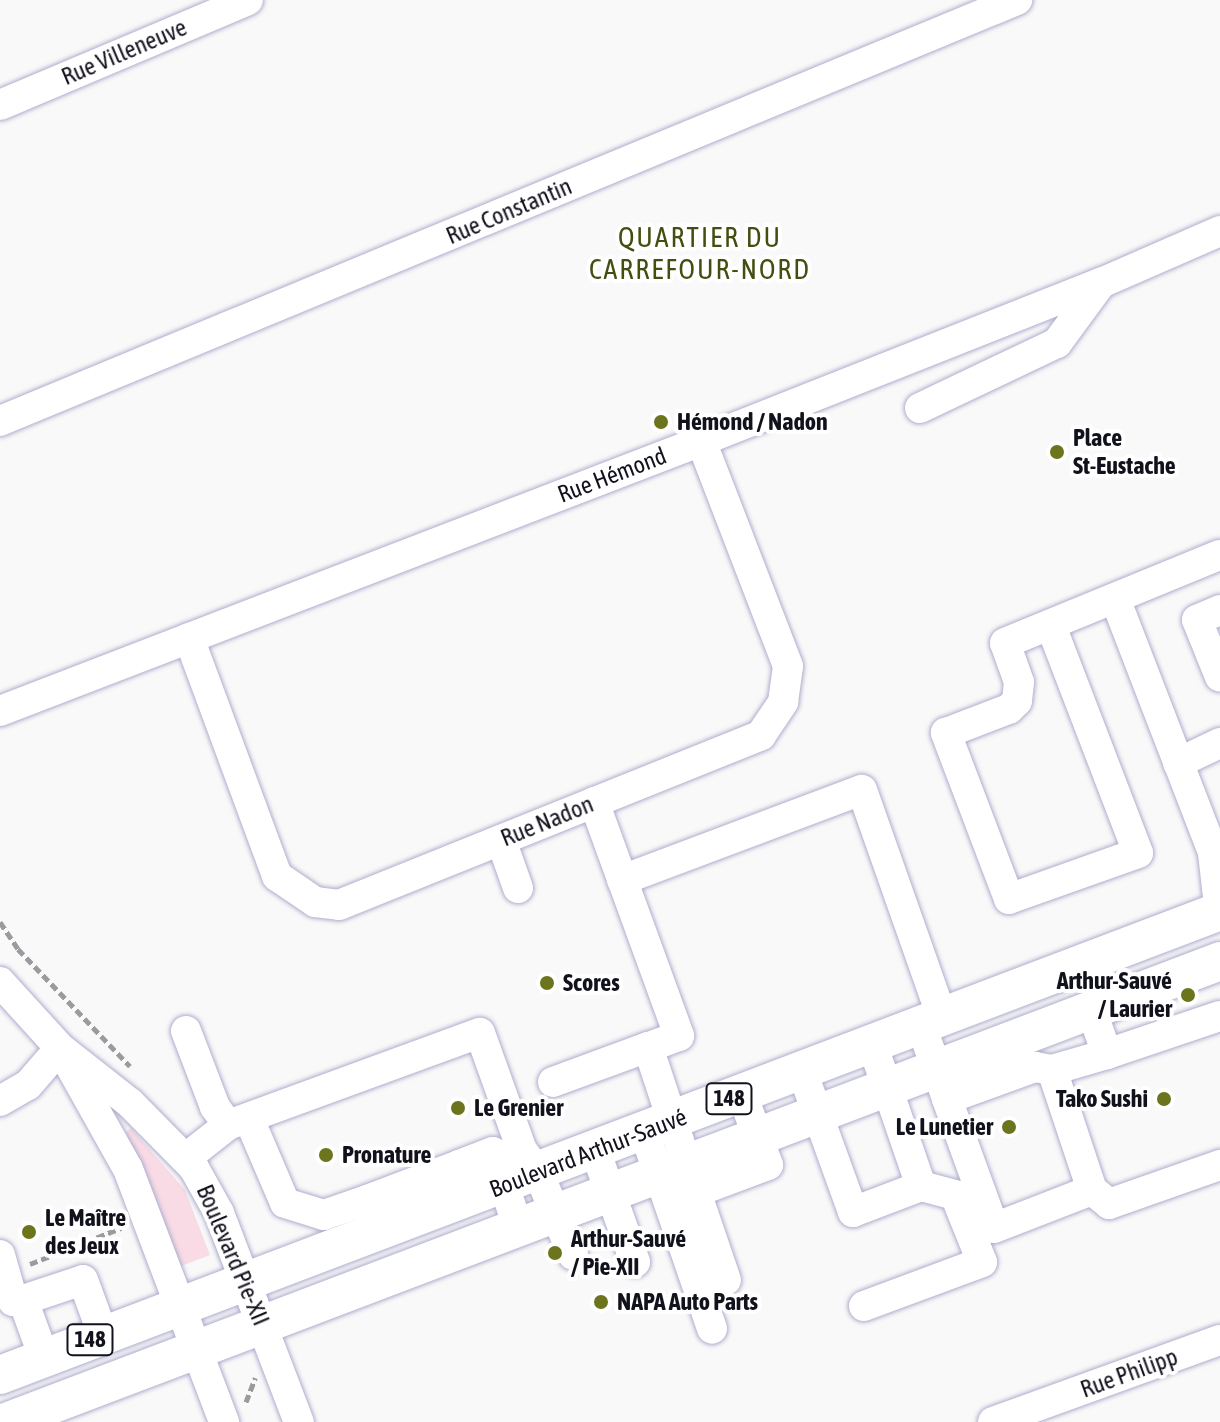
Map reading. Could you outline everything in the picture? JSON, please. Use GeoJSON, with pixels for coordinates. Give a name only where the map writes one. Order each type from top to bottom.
{"type":"FeatureCollection","features":[{"type":"Feature","properties":{"kind":"main road","name":"Boulevard Arthur-Sauvé"},"geometry":{"type":"LineString","coordinates":[[0,1375],[245,1283],[330,1232],[373,1216],[595,1150],[1220,912]]}},
{"type":"Feature","properties":{"kind":"main road","name":"Boulevard Arthur-Sauvé"},"geometry":{"type":"LineString","coordinates":[[6,1422],[609,1191],[679,1175],[757,1135],[886,1085],[941,1083],[1037,1057],[1091,1009],[1220,961]]}},
{"type":"Feature","properties":{"kind":"street","name":"Rue Villeneuve"},"geometry":{"type":"LineString","coordinates":[[0,105],[248,0]]}},
{"type":"Feature","properties":{"kind":"street","name":"Rue Constantin"},"geometry":{"type":"LineString","coordinates":[[0,421],[1017,0]]}},
{"type":"Feature","properties":{"kind":"street","name":"Rue Hémond"},"geometry":{"type":"LineString","coordinates":[[0,711],[701,441],[1101,283],[1220,231]]}},
{"type":"Feature","properties":{"kind":"street"},"geometry":{"type":"LineString","coordinates":[[920,408],[1057,343],[1101,283]]}},
{"type":"Feature","properties":{"kind":"street","name":"Rue Nadon"},"geometry":{"type":"LineString","coordinates":[[189,638],[277,876],[315,902],[339,905],[761,735],[783,702],[788,666],[701,441]]}},
{"type":"Feature","properties":{"kind":"street"},"geometry":{"type":"LineString","coordinates":[[1051,626],[1138,853],[1009,899],[946,733],[1009,709],[1020,690],[1005,643],[1116,601],[1220,555]]}},
{"type":"Feature","properties":{"kind":"street"},"geometry":{"type":"LineString","coordinates":[[1116,601],[1213,853],[1220,912]]}},
{"type":"Feature","properties":{"kind":"street"},"geometry":{"type":"LineString","coordinates":[[1220,610],[1197,620],[1220,677]]}},
{"type":"Feature","properties":{"kind":"street"},"geometry":{"type":"LineString","coordinates":[[1178,763],[1220,743]]}},
{"type":"Feature","properties":{"kind":"street"},"geometry":{"type":"LineString","coordinates":[[622,880],[862,790],[931,1021],[941,1083],[983,1232],[982,1262],[864,1306]]}},
{"type":"Feature","properties":{"kind":"street"},"geometry":{"type":"LineString","coordinates":[[553,1082],[679,1036],[594,802]]}},
{"type":"Feature","properties":{"kind":"street"},"geometry":{"type":"LineString","coordinates":[[501,840],[518,888]]}},
{"type":"Feature","properties":{"kind":"street","name":"Boulevard Pie-XII"},"geometry":{"type":"LineString","coordinates":[[0,982],[60,1048],[130,1103],[186,1158],[212,1199],[299,1422]]}},
{"type":"Feature","properties":{"kind":"street"},"geometry":{"type":"LineString","coordinates":[[1007,992],[1092,1190],[1109,1204],[1220,1165]]}},
{"type":"Feature","properties":{"kind":"street"},"geometry":{"type":"LineString","coordinates":[[1091,1009],[1107,1054]]}},
{"type":"Feature","properties":{"kind":"street"},"geometry":{"type":"LineString","coordinates":[[1037,1057],[1107,1054],[1220,1016]]}},
{"type":"Feature","properties":{"kind":"street"},"geometry":{"type":"LineString","coordinates":[[186,1031],[215,1107],[238,1122],[279,1198],[330,1232]]}},
{"type":"Feature","properties":{"kind":"street"},"geometry":{"type":"LineString","coordinates":[[186,1158],[238,1122],[480,1033],[522,1150],[493,1180]]}},
{"type":"Feature","properties":{"kind":"street"},"geometry":{"type":"LineString","coordinates":[[872,1044],[921,1186]]}},
{"type":"Feature","properties":{"kind":"street"},"geometry":{"type":"LineString","coordinates":[[648,1047],[658,1126],[726,1280]]}},
{"type":"Feature","properties":{"kind":"street"},"geometry":{"type":"LineString","coordinates":[[0,1101],[28,1085],[60,1048]]}},
{"type":"Feature","properties":{"kind":"street","name":"Boulevard Pie-XII"},"geometry":{"type":"LineString","coordinates":[[60,1048],[128,1169],[197,1350],[235,1416]]}},
{"type":"Feature","properties":{"kind":"street"},"geometry":{"type":"LineString","coordinates":[[802,1071],[853,1212],[921,1186],[955,1195],[983,1232]]}},
{"type":"Feature","properties":{"kind":"street"},"geometry":{"type":"LineString","coordinates":[[742,1094],[757,1135]]}},
{"type":"Feature","properties":{"kind":"street"},"geometry":{"type":"LineString","coordinates":[[595,1150],[635,1262]]}},
{"type":"Feature","properties":{"kind":"street"},"geometry":{"type":"LineString","coordinates":[[679,1175],[712,1329]]}},
{"type":"Feature","properties":{"kind":"street"},"geometry":{"type":"LineString","coordinates":[[493,1180],[553,1213],[573,1255]]}},
{"type":"Feature","properties":{"kind":"street"},"geometry":{"type":"LineString","coordinates":[[493,1180],[518,1227]]}},
{"type":"Feature","properties":{"kind":"street"},"geometry":{"type":"LineString","coordinates":[[983,1232],[1092,1190]]}},
{"type":"Feature","properties":{"kind":"street"},"geometry":{"type":"LineString","coordinates":[[10,1262],[12,1301],[44,1358]]}},
{"type":"Feature","properties":{"kind":"street"},"geometry":{"type":"LineString","coordinates":[[12,1301],[83,1280],[103,1335]]}},
{"type":"Feature","properties":{"kind":"street","name":"Rue Philipp"},"geometry":{"type":"LineString","coordinates":[[993,1422],[1220,1340]]}},
{"type":"Feature","properties":{"kind":"path"},"geometry":{"type":"LineString","coordinates":[[0,922],[18,949],[139,1075]]}},
{"type":"Feature","properties":{"kind":"path"},"geometry":{"type":"LineString","coordinates":[[10,1262],[133,1224]]}},
{"type":"Feature","properties":{"kind":"path"},"geometry":{"type":"LineString","coordinates":[[235,1416],[258,1370]]}},
{"type":"Feature","properties":{"kind":"shaded area"},"geometry":{"type":"Polygon","coordinates":[[[131,1128],[185,1190],[210,1255],[179,1267],[126,1132],[131,1128]]]}},
{"type":"Feature","properties":{"kind":"place","name":"Hémond / Nadon"},"geometry":{"type":"Point","coordinates":[661,422]}},
{"type":"Feature","properties":{"kind":"place","name":"Place St-Eustache"},"geometry":{"type":"Point","coordinates":[1057,452]}},
{"type":"Feature","properties":{"kind":"place","name":"Scores"},"geometry":{"type":"Point","coordinates":[547,983]}},
{"type":"Feature","properties":{"kind":"place","name":"Arthur-Sauvé / Laurier"},"geometry":{"type":"Point","coordinates":[1188,995]}},
{"type":"Feature","properties":{"kind":"place","name":"Tako Sushi"},"geometry":{"type":"Point","coordinates":[1164,1099]}},
{"type":"Feature","properties":{"kind":"place","name":"Le Grenier"},"geometry":{"type":"Point","coordinates":[458,1108]}},
{"type":"Feature","properties":{"kind":"place","name":"Le Lunetier"},"geometry":{"type":"Point","coordinates":[1009,1127]}},
{"type":"Feature","properties":{"kind":"place","name":"Pronature"},"geometry":{"type":"Point","coordinates":[326,1155]}},
{"type":"Feature","properties":{"kind":"place","name":"Le Maître des Jeux"},"geometry":{"type":"Point","coordinates":[29,1232]}},
{"type":"Feature","properties":{"kind":"place","name":"Arthur-Sauvé / Pie-XII"},"geometry":{"type":"Point","coordinates":[555,1253]}},
{"type":"Feature","properties":{"kind":"place","name":"NAPA Auto Parts"},"geometry":{"type":"Point","coordinates":[601,1302]}},
{"type":"Feature","properties":{"kind":"district","name":"QUARTIER DU CARREFOUR-NORD"},"geometry":{"type":"Point","coordinates":[700,253]}}]}
